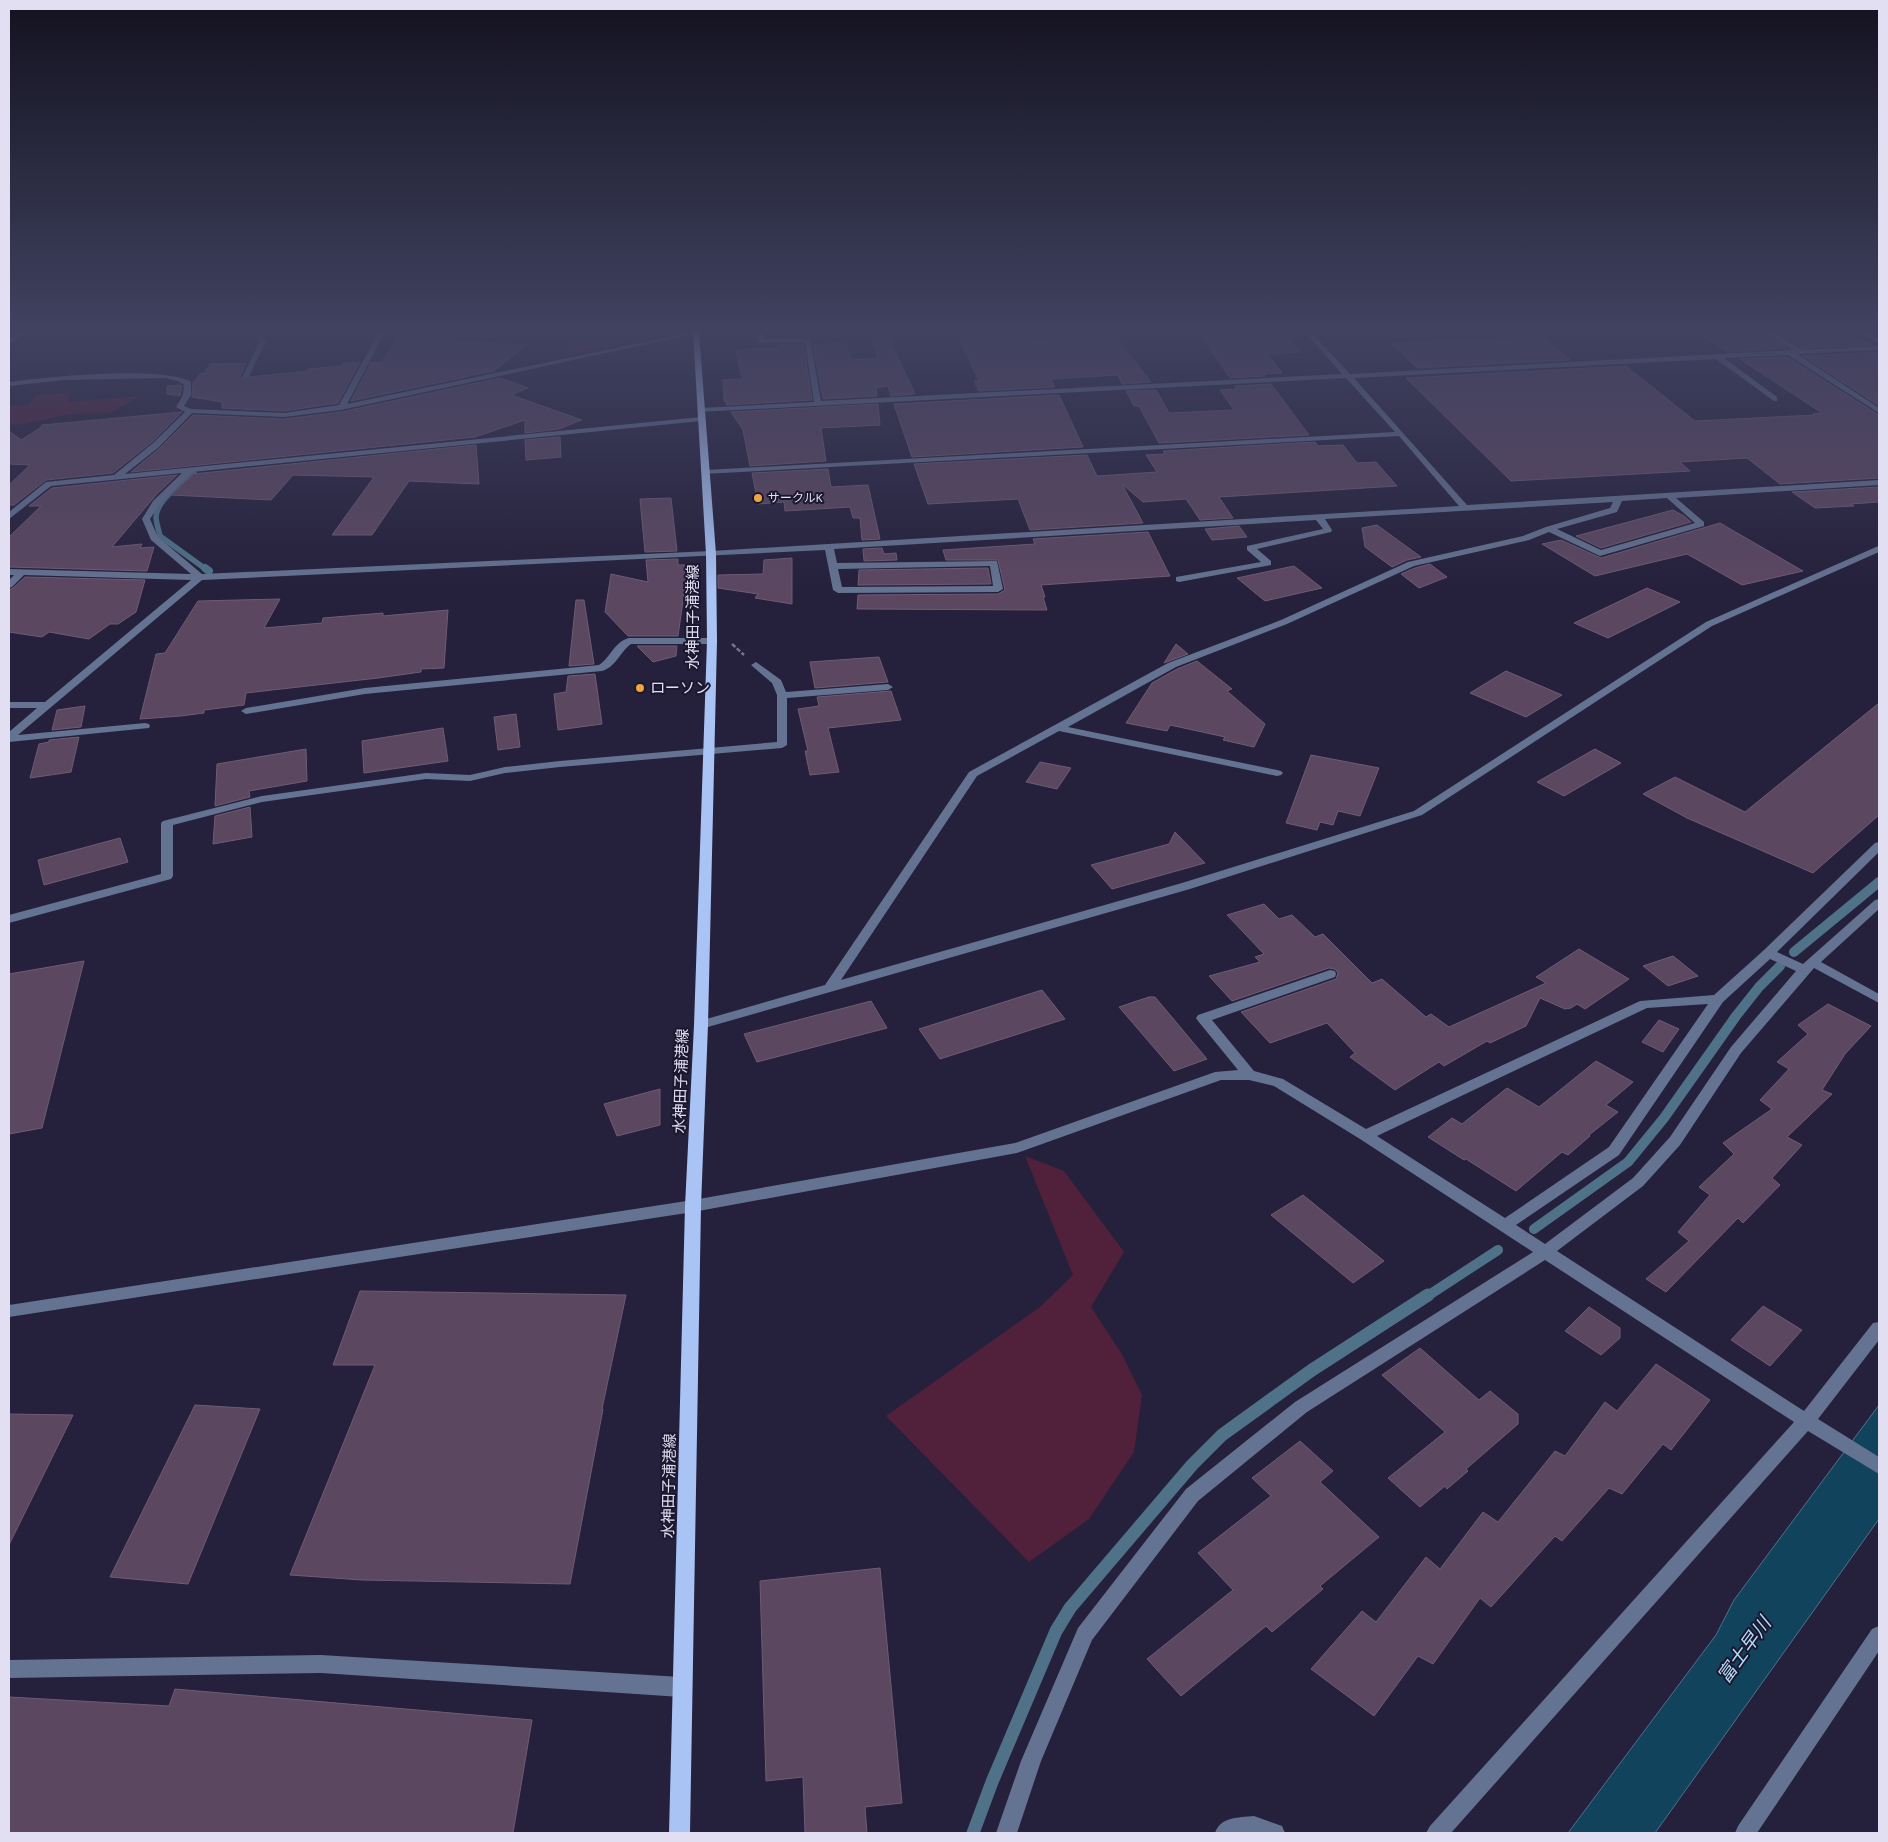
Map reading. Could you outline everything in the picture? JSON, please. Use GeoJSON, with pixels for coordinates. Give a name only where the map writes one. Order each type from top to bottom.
{"type":"FeatureCollection","features":[{"type":"Feature","properties":{"kind":"main road","name":"水神田子浦港線"},"geometry":{"type":"LineString","coordinates":[[679,1833],[694,1206],[712,641],[711,554],[701,418]]}},
{"type":"Feature","properties":{"kind":"street"},"geometry":{"type":"LineString","coordinates":[[118,476],[151,450],[184,418]]}},
{"type":"Feature","properties":{"kind":"street"},"geometry":{"type":"LineString","coordinates":[[9,516],[49,484],[665,418]]}},
{"type":"Feature","properties":{"kind":"street"},"geometry":{"type":"LineString","coordinates":[[1387,418],[1464,507]]}},
{"type":"Feature","properties":{"kind":"street"},"geometry":{"type":"LineString","coordinates":[[706,472],[1401,434]]}},
{"type":"Feature","properties":{"kind":"street"},"geometry":{"type":"LineString","coordinates":[[190,470],[156,503],[146,519],[154,538],[200,577]]}},
{"type":"Feature","properties":{"kind":"street"},"geometry":{"type":"LineString","coordinates":[[9,572],[200,577],[711,554],[1879,483]]}},
{"type":"Feature","properties":{"kind":"street"},"geometry":{"type":"LineString","coordinates":[[1549,529],[1600,553],[1700,524],[1669,496]]}},
{"type":"Feature","properties":{"kind":"street"},"geometry":{"type":"LineString","coordinates":[[829,990],[973,774],[1172,665],[1284,622],[1411,564],[1526,538],[1549,529],[1614,510],[1619,499]]}},
{"type":"Feature","properties":{"kind":"street"},"geometry":{"type":"LineString","coordinates":[[1178,579],[1268,563],[1250,548],[1328,530],[1318,516]]}},
{"type":"Feature","properties":{"kind":"street"},"geometry":{"type":"LineString","coordinates":[[829,547],[832,566],[838,590],[998,589],[994,563],[832,566]]}},
{"type":"Feature","properties":{"kind":"street"},"geometry":{"type":"LineString","coordinates":[[701,1025],[829,990],[1186,886],[1418,813],[1709,624],[1859,560],[1879,549]]}},
{"type":"Feature","properties":{"kind":"street"},"geometry":{"type":"LineString","coordinates":[[9,585],[22,572]]}},
{"type":"Feature","properties":{"kind":"street"},"geometry":{"type":"LineString","coordinates":[[9,738],[200,577]]}},
{"type":"Feature","properties":{"kind":"street"},"geometry":{"type":"LineString","coordinates":[[246,711],[365,691],[602,668],[612,662],[618,648],[629,641],[712,641]]}},
{"type":"Feature","properties":{"kind":"street"},"geometry":{"type":"LineString","coordinates":[[9,919],[167,876],[167,823],[262,799],[426,776],[470,778],[505,770],[560,764],[782,745],[782,695],[777,682],[756,666]]}},
{"type":"Feature","properties":{"kind":"street"},"geometry":{"type":"LineString","coordinates":[[782,695],[888,687]]}},
{"type":"Feature","properties":{"kind":"street"},"geometry":{"type":"LineString","coordinates":[[9,705],[48,705]]}},
{"type":"Feature","properties":{"kind":"street"},"geometry":{"type":"LineString","coordinates":[[9,738],[145,726]]}},
{"type":"Feature","properties":{"kind":"street"},"geometry":{"type":"LineString","coordinates":[[1060,728],[1277,773]]}},
{"type":"Feature","properties":{"kind":"street"},"geometry":{"type":"LineString","coordinates":[[1504,1226],[1614,1151],[1718,999],[1769,953],[1879,846]]}},
{"type":"Feature","properties":{"kind":"street"},"geometry":{"type":"LineString","coordinates":[[1006,1833],[1031,1761],[1085,1634],[1192,1495],[1301,1407],[1545,1252],[1644,1175],[1675,1141],[1736,1050],[1808,966],[1879,903]]}},
{"type":"Feature","properties":{"kind":"street"},"geometry":{"type":"LineString","coordinates":[[1769,953],[1808,966],[1879,999]]}},
{"type":"Feature","properties":{"kind":"street"},"geometry":{"type":"LineString","coordinates":[[1248,1075],[1203,1018],[1330,974]]}},
{"type":"Feature","properties":{"kind":"street"},"geometry":{"type":"LineString","coordinates":[[1365,1134],[1645,1004],[1718,999]]}},
{"type":"Feature","properties":{"kind":"street"},"geometry":{"type":"LineString","coordinates":[[9,1311],[694,1206],[1018,1148],[1220,1075],[1248,1075],[1278,1082],[1365,1134],[1504,1226],[1879,1466]]}},
{"type":"Feature","properties":{"kind":"street"},"geometry":{"type":"LineString","coordinates":[[1437,1833],[1806,1421],[1879,1328]]}},
{"type":"Feature","properties":{"kind":"street"},"geometry":{"type":"LineString","coordinates":[[1745,1833],[1879,1635]]}},
{"type":"Feature","properties":{"kind":"street"},"geometry":{"type":"LineString","coordinates":[[9,1669],[321,1664],[681,1687]]}},
{"type":"Feature","properties":{"kind":"street"},"geometry":{"type":"LineString","coordinates":[[1225,1833],[1228,1830],[1254,1827],[1275,1833]]}},
{"type":"Feature","properties":{"kind":"path"},"geometry":{"type":"LineString","coordinates":[[712,641],[730,642],[756,666]]}},
{"type":"Feature","properties":{"kind":"shaded area"},"geometry":{"type":"Polygon","coordinates":[[[9,418],[52,418],[24,424],[9,425],[9,418]]]}},
{"type":"Feature","properties":{"kind":"shaded area"},"geometry":{"type":"Polygon","coordinates":[[[1025,1156],[1064,1171],[1124,1252],[1091,1307],[1123,1356],[1142,1395],[1134,1452],[1089,1519],[1029,1562],[886,1416],[1040,1307],[1073,1275],[1025,1156]]]}},
{"type":"Feature","properties":{"kind":"water","name":"富士早川"},"geometry":{"type":"Polygon","coordinates":[[[1879,1405],[1879,1519],[1655,1833],[1568,1833],[1716,1635],[1734,1600],[1879,1405]]]}},
{"type":"Feature","properties":{"kind":"building"},"geometry":{"type":"Polygon","coordinates":[[[118,418],[176,418],[152,442],[113,473],[46,480],[14,505],[9,505],[9,485],[30,465],[9,464],[9,431],[21,440],[42,425],[118,418]]]}},
{"type":"Feature","properties":{"kind":"building"},"geometry":{"type":"Polygon","coordinates":[[[190,418],[576,418],[582,420],[559,429],[525,433],[525,420],[475,437],[131,472],[160,448],[190,418]]]}},
{"type":"Feature","properties":{"kind":"building"},"geometry":{"type":"Polygon","coordinates":[[[735,418],[879,418],[880,425],[821,428],[826,461],[750,466],[743,430],[735,418]]]}},
{"type":"Feature","properties":{"kind":"building"},"geometry":{"type":"Polygon","coordinates":[[[899,418],[1070,418],[1083,447],[912,457],[899,418]]]}},
{"type":"Feature","properties":{"kind":"building"},"geometry":{"type":"Polygon","coordinates":[[[1145,418],[1296,418],[1309,435],[1159,443],[1145,418]]]}},
{"type":"Feature","properties":{"kind":"building"},"geometry":{"type":"Polygon","coordinates":[[[1447,418],[1691,418],[1695,421],[1756,418],[1879,418],[1879,478],[1780,484],[1747,458],[1680,462],[1690,471],[1511,481],[1447,418]]]}},
{"type":"Feature","properties":{"kind":"building"},"geometry":{"type":"Polygon","coordinates":[[[560,437],[561,457],[526,460],[525,440],[560,437]]]}},
{"type":"Feature","properties":{"kind":"building"},"geometry":{"type":"Polygon","coordinates":[[[1315,442],[1318,446],[1343,445],[1357,463],[1376,462],[1397,486],[1219,497],[1233,518],[1200,520],[1186,499],[1143,502],[1122,484],[1143,523],[1030,530],[1018,499],[928,504],[914,464],[1087,455],[1097,476],[1157,472],[1146,455],[1165,454],[1163,451],[1315,442]]]}},
{"type":"Feature","properties":{"kind":"building"},"geometry":{"type":"Polygon","coordinates":[[[476,445],[479,484],[409,481],[372,535],[332,535],[374,477],[293,475],[271,500],[171,495],[193,474],[476,445]]]}},
{"type":"Feature","properties":{"kind":"building"},"geometry":{"type":"Polygon","coordinates":[[[828,469],[831,487],[868,485],[880,539],[862,540],[860,518],[853,518],[850,507],[785,511],[784,502],[758,504],[752,473],[828,469]]]}},
{"type":"Feature","properties":{"kind":"building"},"geometry":{"type":"Polygon","coordinates":[[[177,475],[156,495],[112,547],[142,544],[140,548],[154,547],[147,571],[9,567],[9,537],[41,506],[29,506],[52,488],[177,475]]]}},
{"type":"Feature","properties":{"kind":"building"},"geometry":{"type":"Polygon","coordinates":[[[1879,487],[1879,502],[1851,504],[1854,506],[1815,508],[1792,492],[1879,487]]]}},
{"type":"Feature","properties":{"kind":"building"},"geometry":{"type":"Polygon","coordinates":[[[671,498],[677,551],[645,552],[640,499],[671,498]]]}},
{"type":"Feature","properties":{"kind":"building"},"geometry":{"type":"Polygon","coordinates":[[[1673,510],[1691,522],[1601,548],[1576,536],[1673,510]]]}},
{"type":"Feature","properties":{"kind":"building"},"geometry":{"type":"Polygon","coordinates":[[[1720,523],[1803,571],[1742,585],[1687,554],[1595,576],[1542,544],[1561,540],[1601,558],[1720,523]]]}},
{"type":"Feature","properties":{"kind":"building"},"geometry":{"type":"Polygon","coordinates":[[[1377,525],[1421,557],[1407,560],[1392,567],[1365,547],[1362,528],[1377,525]]]}},
{"type":"Feature","properties":{"kind":"building"},"geometry":{"type":"Polygon","coordinates":[[[1239,526],[1247,537],[1212,540],[1205,529],[1239,526]]]}},
{"type":"Feature","properties":{"kind":"building"},"geometry":{"type":"Polygon","coordinates":[[[1148,532],[1170,576],[1041,585],[1047,610],[857,609],[858,595],[998,594],[1005,590],[998,560],[946,560],[943,550],[1035,544],[1033,539],[1148,532]]]}},
{"type":"Feature","properties":{"kind":"building"},"geometry":{"type":"Polygon","coordinates":[[[882,548],[884,554],[896,553],[897,560],[864,561],[863,549],[882,548]]]}},
{"type":"Feature","properties":{"kind":"building"},"geometry":{"type":"Polygon","coordinates":[[[792,558],[792,604],[755,598],[758,594],[718,588],[718,575],[763,574],[764,560],[792,558]]]}},
{"type":"Feature","properties":{"kind":"building"},"geometry":{"type":"Polygon","coordinates":[[[678,559],[678,565],[688,565],[678,636],[628,636],[605,612],[611,574],[648,582],[646,560],[678,559]]]}},
{"type":"Feature","properties":{"kind":"building"},"geometry":{"type":"Polygon","coordinates":[[[1430,564],[1447,577],[1419,588],[1401,574],[1415,568],[1430,564]]]}},
{"type":"Feature","properties":{"kind":"building"},"geometry":{"type":"Polygon","coordinates":[[[1294,566],[1322,588],[1265,601],[1237,578],[1294,566]]]}},
{"type":"Feature","properties":{"kind":"building"},"geometry":{"type":"Polygon","coordinates":[[[988,568],[991,584],[858,585],[859,570],[988,568]]]}},
{"type":"Feature","properties":{"kind":"building"},"geometry":{"type":"Polygon","coordinates":[[[25,577],[145,580],[136,612],[118,624],[110,624],[89,639],[49,632],[42,637],[9,632],[9,590],[25,577]]]}},
{"type":"Feature","properties":{"kind":"building"},"geometry":{"type":"Polygon","coordinates":[[[1647,588],[1680,602],[1608,638],[1574,623],[1647,588]]]}},
{"type":"Feature","properties":{"kind":"building"},"geometry":{"type":"Polygon","coordinates":[[[280,599],[264,628],[322,623],[323,618],[383,613],[383,616],[448,610],[444,668],[421,669],[421,672],[378,678],[246,693],[244,705],[204,710],[204,713],[140,719],[156,654],[165,653],[198,601],[280,599]]]}},
{"type":"Feature","properties":{"kind":"building"},"geometry":{"type":"Polygon","coordinates":[[[576,600],[584,600],[594,664],[569,666],[576,600]]]}},
{"type":"Feature","properties":{"kind":"building"},"geometry":{"type":"Polygon","coordinates":[[[1176,644],[1188,654],[1164,663],[1176,644]]]}},
{"type":"Feature","properties":{"kind":"building"},"geometry":{"type":"Polygon","coordinates":[[[637,646],[677,646],[676,656],[653,662],[637,646]]]}},
{"type":"Feature","properties":{"kind":"building"},"geometry":{"type":"Polygon","coordinates":[[[879,657],[888,682],[815,688],[810,662],[879,657]]]}},
{"type":"Feature","properties":{"kind":"building"},"geometry":{"type":"Polygon","coordinates":[[[1197,661],[1232,689],[1227,691],[1265,724],[1254,747],[1223,740],[1225,737],[1170,725],[1167,731],[1126,723],[1152,683],[1177,669],[1197,661]]]}},
{"type":"Feature","properties":{"kind":"building"},"geometry":{"type":"Polygon","coordinates":[[[1506,671],[1562,695],[1526,717],[1470,693],[1506,671]]]}},
{"type":"Feature","properties":{"kind":"building"},"geometry":{"type":"Polygon","coordinates":[[[595,674],[602,724],[558,730],[554,694],[566,692],[568,676],[595,674]]]}},
{"type":"Feature","properties":{"kind":"building"},"geometry":{"type":"Polygon","coordinates":[[[891,691],[901,720],[828,728],[839,772],[810,775],[805,751],[808,751],[798,709],[819,706],[817,697],[891,691]]]}},
{"type":"Feature","properties":{"kind":"building"},"geometry":{"type":"Polygon","coordinates":[[[1879,703],[1879,815],[1813,873],[1687,818],[1643,794],[1675,777],[1745,812],[1879,703]]]}},
{"type":"Feature","properties":{"kind":"building"},"geometry":{"type":"Polygon","coordinates":[[[85,706],[81,727],[52,730],[57,710],[85,706]]]}},
{"type":"Feature","properties":{"kind":"building"},"geometry":{"type":"Polygon","coordinates":[[[516,714],[520,747],[498,750],[494,717],[516,714]]]}},
{"type":"Feature","properties":{"kind":"building"},"geometry":{"type":"Polygon","coordinates":[[[443,728],[448,761],[364,773],[362,741],[443,728]]]}},
{"type":"Feature","properties":{"kind":"building"},"geometry":{"type":"Polygon","coordinates":[[[79,737],[71,772],[30,778],[39,744],[49,742],[49,740],[79,737]]]}},
{"type":"Feature","properties":{"kind":"building"},"geometry":{"type":"Polygon","coordinates":[[[306,749],[307,781],[249,791],[250,797],[215,806],[217,764],[306,749]]]}},
{"type":"Feature","properties":{"kind":"building"},"geometry":{"type":"Polygon","coordinates":[[[1595,749],[1621,763],[1564,796],[1537,782],[1595,749]]]}},
{"type":"Feature","properties":{"kind":"building"},"geometry":{"type":"Polygon","coordinates":[[[1311,755],[1379,768],[1360,816],[1338,811],[1333,825],[1320,822],[1317,830],[1286,823],[1311,755]]]}},
{"type":"Feature","properties":{"kind":"building"},"geometry":{"type":"Polygon","coordinates":[[[1040,762],[1071,768],[1057,789],[1026,782],[1040,762]]]}},
{"type":"Feature","properties":{"kind":"building"},"geometry":{"type":"Polygon","coordinates":[[[250,807],[252,837],[213,844],[215,816],[250,807]]]}},
{"type":"Feature","properties":{"kind":"building"},"geometry":{"type":"Polygon","coordinates":[[[1175,832],[1205,863],[1112,889],[1091,865],[1169,844],[1175,832]]]}},
{"type":"Feature","properties":{"kind":"building"},"geometry":{"type":"Polygon","coordinates":[[[120,838],[128,862],[44,885],[38,860],[120,838]]]}},
{"type":"Feature","properties":{"kind":"building"},"geometry":{"type":"Polygon","coordinates":[[[1264,904],[1279,919],[1292,915],[1315,937],[1323,934],[1372,983],[1382,979],[1426,1017],[1431,1014],[1449,1027],[1546,983],[1536,977],[1579,949],[1629,979],[1585,1009],[1577,1004],[1565,1009],[1540,998],[1526,1026],[1490,1043],[1487,1041],[1444,1066],[1439,1062],[1395,1090],[1350,1057],[1355,1053],[1327,1023],[1270,1043],[1241,1012],[1336,979],[1338,973],[1335,969],[1329,968],[1232,1001],[1209,976],[1260,962],[1255,957],[1264,954],[1227,915],[1264,904]]]}},
{"type":"Feature","properties":{"kind":"building"},"geometry":{"type":"Polygon","coordinates":[[[1673,956],[1698,976],[1668,986],[1643,966],[1673,956]]]}},
{"type":"Feature","properties":{"kind":"building"},"geometry":{"type":"Polygon","coordinates":[[[84,961],[42,1128],[9,1134],[9,974],[84,961]]]}},
{"type":"Feature","properties":{"kind":"building"},"geometry":{"type":"Polygon","coordinates":[[[1042,990],[1065,1019],[940,1059],[919,1029],[1042,990]]]}},
{"type":"Feature","properties":{"kind":"building"},"geometry":{"type":"Polygon","coordinates":[[[1149,997],[1155,997],[1207,1059],[1174,1071],[1119,1007],[1149,997]]]}},
{"type":"Feature","properties":{"kind":"building"},"geometry":{"type":"Polygon","coordinates":[[[871,1001],[887,1028],[757,1062],[744,1034],[871,1001]]]}},
{"type":"Feature","properties":{"kind":"building"},"geometry":{"type":"Polygon","coordinates":[[[1828,1004],[1871,1026],[1845,1054],[1822,1090],[1832,1094],[1787,1137],[1802,1145],[1772,1178],[1780,1185],[1743,1223],[1738,1218],[1666,1292],[1646,1279],[1689,1241],[1678,1232],[1710,1195],[1699,1187],[1734,1154],[1723,1143],[1772,1109],[1760,1100],[1789,1069],[1777,1062],[1808,1034],[1798,1025],[1828,1004]]]}},
{"type":"Feature","properties":{"kind":"building"},"geometry":{"type":"Polygon","coordinates":[[[1659,1020],[1679,1029],[1663,1052],[1642,1042],[1659,1020]]]}},
{"type":"Feature","properties":{"kind":"building"},"geometry":{"type":"Polygon","coordinates":[[[1596,1061],[1633,1082],[1606,1105],[1618,1112],[1568,1155],[1562,1152],[1516,1191],[1428,1137],[1452,1118],[1462,1124],[1507,1088],[1539,1107],[1596,1061]]]}},
{"type":"Feature","properties":{"kind":"building"},"geometry":{"type":"Polygon","coordinates":[[[660,1089],[660,1125],[617,1136],[604,1104],[660,1089]]]}},
{"type":"Feature","properties":{"kind":"building"},"geometry":{"type":"Polygon","coordinates":[[[1303,1195],[1384,1261],[1353,1283],[1271,1215],[1303,1195]]]}},
{"type":"Feature","properties":{"kind":"building"},"geometry":{"type":"Polygon","coordinates":[[[360,1291],[626,1295],[602,1409],[570,1584],[362,1580],[290,1575],[375,1365],[333,1365],[360,1291]]]}},
{"type":"Feature","properties":{"kind":"building"},"geometry":{"type":"Polygon","coordinates":[[[1763,1306],[1802,1330],[1770,1366],[1731,1340],[1763,1306]]]}},
{"type":"Feature","properties":{"kind":"building"},"geometry":{"type":"Polygon","coordinates":[[[1589,1307],[1620,1328],[1620,1338],[1601,1355],[1565,1331],[1589,1307]]]}},
{"type":"Feature","properties":{"kind":"building"},"geometry":{"type":"Polygon","coordinates":[[[1420,1348],[1479,1400],[1490,1391],[1518,1414],[1518,1424],[1466,1469],[1468,1471],[1447,1489],[1445,1486],[1420,1507],[1388,1478],[1445,1432],[1382,1375],[1420,1348]]]}},
{"type":"Feature","properties":{"kind":"building"},"geometry":{"type":"Polygon","coordinates":[[[1656,1364],[1710,1400],[1671,1450],[1663,1444],[1622,1494],[1609,1488],[1562,1541],[1555,1536],[1491,1607],[1480,1598],[1433,1664],[1418,1656],[1374,1716],[1311,1669],[1362,1611],[1376,1622],[1426,1557],[1440,1569],[1483,1512],[1498,1522],[1555,1451],[1565,1456],[1605,1402],[1617,1411],[1656,1364]]]}},
{"type":"Feature","properties":{"kind":"building"},"geometry":{"type":"Polygon","coordinates":[[[195,1405],[260,1409],[188,1584],[110,1577],[195,1405]]]}},
{"type":"Feature","properties":{"kind":"building"},"geometry":{"type":"Polygon","coordinates":[[[9,1414],[73,1415],[9,1545],[9,1414]]]}},
{"type":"Feature","properties":{"kind":"building"},"geometry":{"type":"Polygon","coordinates":[[[1300,1441],[1333,1471],[1320,1482],[1379,1537],[1320,1586],[1323,1589],[1272,1632],[1266,1626],[1181,1696],[1147,1659],[1233,1590],[1198,1553],[1271,1496],[1252,1478],[1300,1441]]]}},
{"type":"Feature","properties":{"kind":"building"},"geometry":{"type":"Polygon","coordinates":[[[880,1568],[902,1803],[865,1807],[867,1833],[805,1833],[803,1777],[766,1781],[760,1581],[880,1568]]]}},
{"type":"Feature","properties":{"kind":"building"},"geometry":{"type":"Polygon","coordinates":[[[175,1689],[532,1720],[513,1833],[9,1833],[9,1697],[169,1706],[175,1689]]]}},
{"type":"Feature","properties":{"kind":"waterway"},"geometry":{"type":"LineString","coordinates":[[194,473],[165,498],[157,510],[156,519],[160,536],[207,570]]}},
{"type":"Feature","properties":{"kind":"waterway"},"geometry":{"type":"LineString","coordinates":[[205,568],[209,571]]}},
{"type":"Feature","properties":{"kind":"waterway"},"geometry":{"type":"LineString","coordinates":[[1794,952],[1879,882]]}},
{"type":"Feature","properties":{"kind":"waterway"},"geometry":{"type":"LineString","coordinates":[[1534,1229],[1628,1162],[1664,1118],[1736,1016],[1759,987],[1780,966]]}},
{"type":"Feature","properties":{"kind":"waterway"},"geometry":{"type":"LineString","coordinates":[[1426,1297],[1498,1250]]}},
{"type":"Feature","properties":{"kind":"waterway"},"geometry":{"type":"LineString","coordinates":[[973,1833],[992,1782],[1056,1631],[1070,1608],[1192,1465],[1222,1435],[1312,1370],[1428,1295]]}},
{"type":"Feature","properties":{"kind":"place","name":"サークルK"},"geometry":{"type":"Point","coordinates":[758,498]}},
{"type":"Feature","properties":{"kind":"place","name":"ローソン"},"geometry":{"type":"Point","coordinates":[640,688]}}]}
